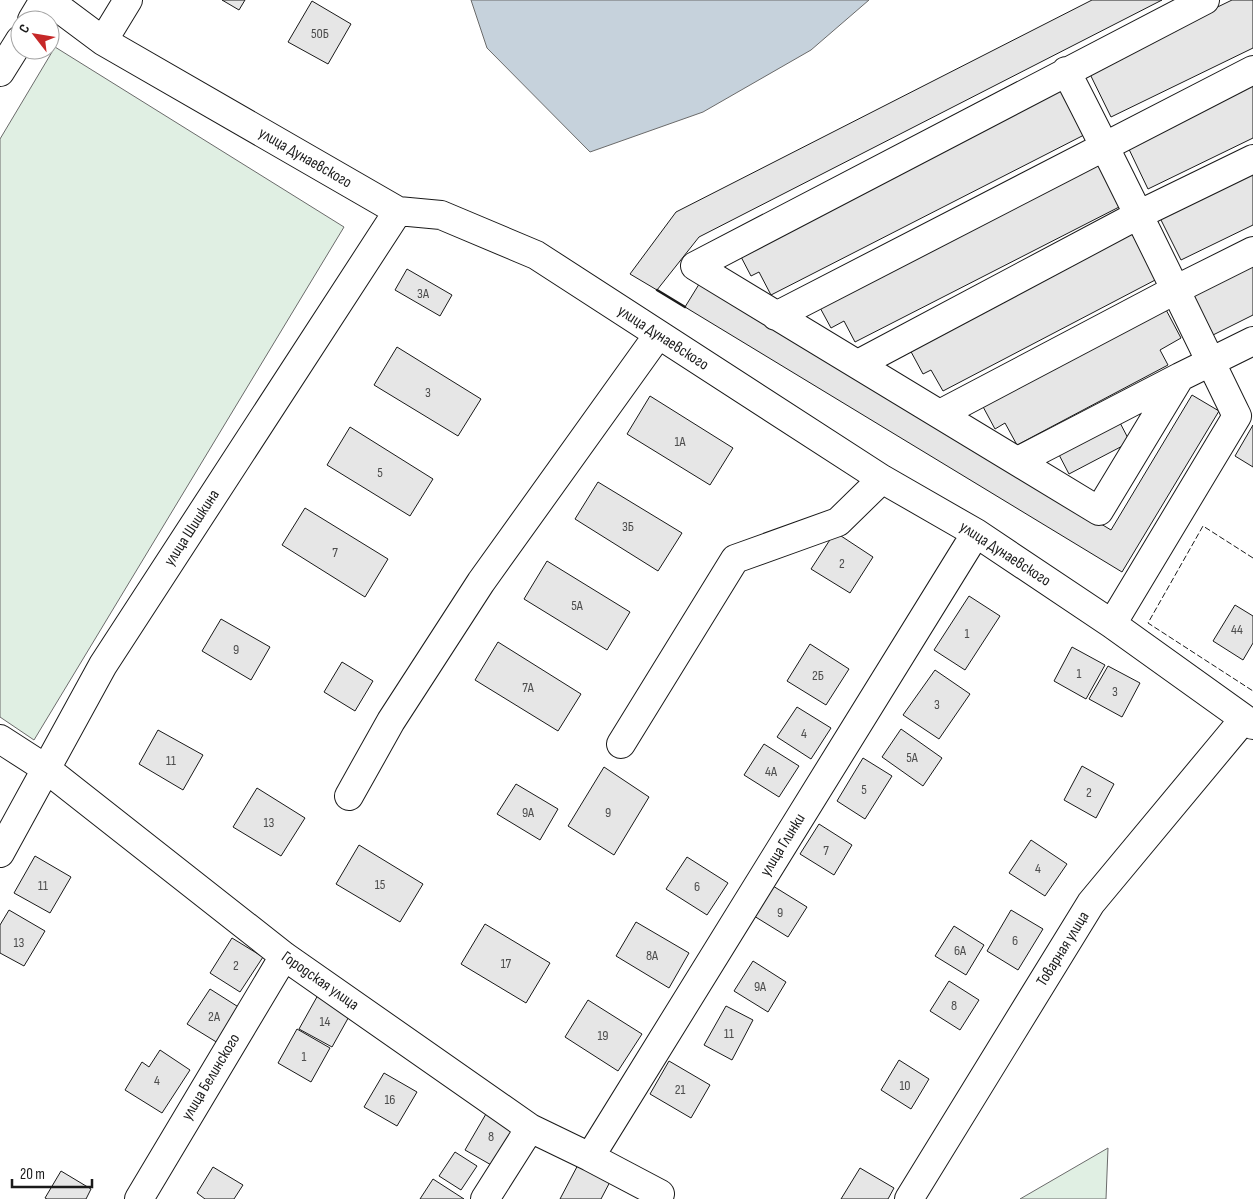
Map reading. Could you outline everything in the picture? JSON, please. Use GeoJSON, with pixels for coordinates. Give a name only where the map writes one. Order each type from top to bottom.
{"type":"FeatureCollection","features":[{"type":"Feature","properties":{"kind":"street","name":"улица Дунаевского"},"geometry":{"type":"LineString","coordinates":[[48,0],[103,41],[398,212],[442,215],[536,255],[882,479],[976,533],[1112,624],[1248,722]]}},
{"type":"Feature","properties":{"kind":"street"},"geometry":{"type":"LineString","coordinates":[[103,41],[128,0]]}},
{"type":"Feature","properties":{"kind":"street"},"geometry":{"type":"LineString","coordinates":[[1180,377],[1099,511],[695,266],[1205,0]]}},
{"type":"Feature","properties":{"kind":"street"},"geometry":{"type":"LineString","coordinates":[[0,72],[10,56]]}},
{"type":"Feature","properties":{"kind":"street"},"geometry":{"type":"LineString","coordinates":[[776,316],[1253,70]]}},
{"type":"Feature","properties":{"kind":"street"},"geometry":{"type":"LineString","coordinates":[[1066,71],[1140,214],[1237,416],[1112,624]]}},
{"type":"Feature","properties":{"kind":"street"},"geometry":{"type":"LineString","coordinates":[[858,364],[1140,214],[1253,159]]}},
{"type":"Feature","properties":{"kind":"street","name":"улица Шишкина"},"geometry":{"type":"LineString","coordinates":[[0,853],[103,665],[398,212]]}},
{"type":"Feature","properties":{"kind":"street"},"geometry":{"type":"LineString","coordinates":[[940,414],[1253,251]]}},
{"type":"Feature","properties":{"kind":"street"},"geometry":{"type":"LineString","coordinates":[[349,796],[391,721],[481,582],[658,335]]}},
{"type":"Feature","properties":{"kind":"street"},"geometry":{"type":"LineString","coordinates":[[1018,461],[1253,341]]}},
{"type":"Feature","properties":{"kind":"street"},"geometry":{"type":"LineString","coordinates":[[621,744],[735,559],[838,522],[882,479]]}},
{"type":"Feature","properties":{"kind":"street","name":"улица Глинки"},"geometry":{"type":"LineString","coordinates":[[590,1157],[976,533]]}},
{"type":"Feature","properties":{"kind":"street","name":"Товарная улица"},"geometry":{"type":"LineString","coordinates":[[909,1199],[1092,902],[1248,722]]}},
{"type":"Feature","properties":{"kind":"street","name":"Городская улица"},"geometry":{"type":"LineString","coordinates":[[0,739],[45,768],[284,956],[530,1128],[660,1194]]}},
{"type":"Feature","properties":{"kind":"street","name":"улица Белинского"},"geometry":{"type":"LineString","coordinates":[[139,1199],[284,956]]}},
{"type":"Feature","properties":{"kind":"street"},"geometry":{"type":"LineString","coordinates":[[485,1199],[530,1128]]}},
{"type":"Feature","properties":{"kind":"green space"},"geometry":{"type":"Polygon","coordinates":[[[60,50],[344,227],[34,740],[0,717],[0,139],[47,60],[60,60],[60,50]]]}},
{"type":"Feature","properties":{"kind":"green space"},"geometry":{"type":"Polygon","coordinates":[[[1108,1148],[1106,1199],[1020,1199],[1108,1148]]]}},
{"type":"Feature","properties":{"kind":"shaded area"},"geometry":{"type":"Polygon","coordinates":[[[471,0],[869,0],[811,50],[703,112],[590,152],[487,48],[471,0]]]}},
{"type":"Feature","properties":{"kind":"building"},"geometry":{"type":"Polygon","coordinates":[[[222,0],[245,0],[239,10],[222,0]]]}},
{"type":"Feature","properties":{"kind":"building"},"geometry":{"type":"Polygon","coordinates":[[[1092,0],[1162,0],[699,237],[657,290],[630,274],[676,212],[1092,0]]]}},
{"type":"Feature","properties":{"kind":"building"},"geometry":{"type":"Polygon","coordinates":[[[1232,0],[1253,0],[1253,48],[1111,117],[1088,70],[1232,0]]]}},
{"type":"Feature","properties":{"kind":"building"},"geometry":{"type":"Polygon","coordinates":[[[312,1],[351,24],[328,64],[288,42],[312,1]]]}},
{"type":"Feature","properties":{"kind":"building"},"geometry":{"type":"Polygon","coordinates":[[[1253,81],[1253,138],[1148,189],[1126,143],[1253,81]]]}},
{"type":"Feature","properties":{"kind":"building"},"geometry":{"type":"Polygon","coordinates":[[[1060,88],[1084,135],[771,295],[759,272],[751,276],[739,253],[1060,88]]]}},
{"type":"Feature","properties":{"kind":"building"},"geometry":{"type":"Polygon","coordinates":[[[1100,160],[1123,205],[855,342],[844,321],[831,328],[818,304],[1100,160]]]}},
{"type":"Feature","properties":{"kind":"building"},"geometry":{"type":"Polygon","coordinates":[[[1253,168],[1253,225],[1181,260],[1158,214],[1253,168]]]}},
{"type":"Feature","properties":{"kind":"building"},"geometry":{"type":"Polygon","coordinates":[[[1134,230],[1159,278],[943,391],[931,370],[923,374],[909,348],[1134,230]]]}},
{"type":"Feature","properties":{"kind":"building"},"geometry":{"type":"Polygon","coordinates":[[[1253,260],[1253,315],[1213,335],[1191,290],[1253,260]]]}},
{"type":"Feature","properties":{"kind":"building"},"geometry":{"type":"Polygon","coordinates":[[[407,269],[452,295],[440,316],[395,290],[407,269]]]}},
{"type":"Feature","properties":{"kind":"building"},"geometry":{"type":"Polygon","coordinates":[[[701,281],[1111,530],[1192,395],[1219,411],[1122,572],[685,307],[701,281]]]}},
{"type":"Feature","properties":{"kind":"building"},"geometry":{"type":"Polygon","coordinates":[[[1164,306],[1181,338],[1160,350],[1168,365],[1017,445],[1005,423],[995,429],[981,403],[1164,306]]]}},
{"type":"Feature","properties":{"kind":"building"},"geometry":{"type":"Polygon","coordinates":[[[397,347],[481,399],[458,436],[374,385],[397,347]]]}},
{"type":"Feature","properties":{"kind":"building"},"geometry":{"type":"Polygon","coordinates":[[[650,396],[733,448],[710,485],[627,434],[650,396]]]}},
{"type":"Feature","properties":{"kind":"building"},"geometry":{"type":"Polygon","coordinates":[[[1117,417],[1130,442],[1069,474],[1056,449],[1117,417]]]}},
{"type":"Feature","properties":{"kind":"building"},"geometry":{"type":"Polygon","coordinates":[[[1253,425],[1253,467],[1235,456],[1253,425]]]}},
{"type":"Feature","properties":{"kind":"building"},"geometry":{"type":"Polygon","coordinates":[[[350,427],[433,479],[410,516],[327,465],[350,427]]]}},
{"type":"Feature","properties":{"kind":"building"},"geometry":{"type":"Polygon","coordinates":[[[598,482],[682,533],[658,571],[575,519],[598,482]]]}},
{"type":"Feature","properties":{"kind":"building"},"geometry":{"type":"Polygon","coordinates":[[[305,508],[388,559],[365,597],[282,545],[305,508]]]}},
{"type":"Feature","properties":{"kind":"building"},"geometry":{"type":"Polygon","coordinates":[[[835,532],[873,557],[850,593],[811,569],[835,532]]]}},
{"type":"Feature","properties":{"kind":"building"},"geometry":{"type":"Polygon","coordinates":[[[547,561],[630,612],[607,650],[524,599],[547,561]]]}},
{"type":"Feature","properties":{"kind":"building"},"geometry":{"type":"Polygon","coordinates":[[[969,596],[1000,616],[965,670],[934,650],[969,596]]]}},
{"type":"Feature","properties":{"kind":"building"},"geometry":{"type":"Polygon","coordinates":[[[1235,605],[1253,616],[1253,643],[1243,660],[1213,641],[1235,605]]]}},
{"type":"Feature","properties":{"kind":"building"},"geometry":{"type":"Polygon","coordinates":[[[221,619],[270,647],[251,680],[202,651],[221,619]]]}},
{"type":"Feature","properties":{"kind":"building"},"geometry":{"type":"Polygon","coordinates":[[[498,642],[581,694],[558,731],[475,680],[498,642]]]}},
{"type":"Feature","properties":{"kind":"building"},"geometry":{"type":"Polygon","coordinates":[[[810,644],[849,669],[826,705],[787,681],[810,644]]]}},
{"type":"Feature","properties":{"kind":"building"},"geometry":{"type":"Polygon","coordinates":[[[1072,647],[1105,665],[1086,699],[1054,681],[1072,647]]]}},
{"type":"Feature","properties":{"kind":"building"},"geometry":{"type":"Polygon","coordinates":[[[342,662],[373,681],[355,711],[324,692],[342,662]]]}},
{"type":"Feature","properties":{"kind":"building"},"geometry":{"type":"Polygon","coordinates":[[[1108,666],[1140,683],[1122,717],[1089,699],[1108,666]]]}},
{"type":"Feature","properties":{"kind":"building"},"geometry":{"type":"Polygon","coordinates":[[[935,670],[970,694],[939,739],[903,715],[935,670]]]}},
{"type":"Feature","properties":{"kind":"building"},"geometry":{"type":"Polygon","coordinates":[[[797,707],[831,728],[811,759],[777,737],[797,707]]]}},
{"type":"Feature","properties":{"kind":"building"},"geometry":{"type":"Polygon","coordinates":[[[901,729],[942,758],[923,786],[882,757],[901,729]]]}},
{"type":"Feature","properties":{"kind":"building"},"geometry":{"type":"Polygon","coordinates":[[[158,730],[203,755],[183,790],[139,764],[158,730]]]}},
{"type":"Feature","properties":{"kind":"building"},"geometry":{"type":"Polygon","coordinates":[[[764,744],[799,766],[779,797],[744,775],[764,744]]]}},
{"type":"Feature","properties":{"kind":"building"},"geometry":{"type":"Polygon","coordinates":[[[863,758],[892,776],[865,819],[837,801],[863,758]]]}},
{"type":"Feature","properties":{"kind":"building"},"geometry":{"type":"Polygon","coordinates":[[[1082,766],[1114,784],[1096,818],[1064,800],[1082,766]]]}},
{"type":"Feature","properties":{"kind":"building"},"geometry":{"type":"Polygon","coordinates":[[[604,767],[649,797],[614,855],[568,826],[604,767]]]}},
{"type":"Feature","properties":{"kind":"building"},"geometry":{"type":"Polygon","coordinates":[[[516,784],[558,809],[540,840],[497,814],[516,784]]]}},
{"type":"Feature","properties":{"kind":"building"},"geometry":{"type":"Polygon","coordinates":[[[257,788],[305,818],[281,856],[233,827],[257,788]]]}},
{"type":"Feature","properties":{"kind":"building"},"geometry":{"type":"Polygon","coordinates":[[[819,824],[852,845],[834,875],[800,854],[819,824]]]}},
{"type":"Feature","properties":{"kind":"building"},"geometry":{"type":"Polygon","coordinates":[[[1031,840],[1067,864],[1045,896],[1009,873],[1031,840]]]}},
{"type":"Feature","properties":{"kind":"building"},"geometry":{"type":"Polygon","coordinates":[[[359,845],[423,884],[400,922],[336,884],[359,845]]]}},
{"type":"Feature","properties":{"kind":"building"},"geometry":{"type":"Polygon","coordinates":[[[35,856],[71,877],[50,913],[14,893],[35,856]]]}},
{"type":"Feature","properties":{"kind":"building"},"geometry":{"type":"Polygon","coordinates":[[[687,857],[728,883],[707,915],[666,889],[687,857]]]}},
{"type":"Feature","properties":{"kind":"building"},"geometry":{"type":"Polygon","coordinates":[[[773,886],[807,907],[788,937],[754,916],[773,886]]]}},
{"type":"Feature","properties":{"kind":"building"},"geometry":{"type":"Polygon","coordinates":[[[9,910],[45,931],[24,966],[0,953],[0,925],[9,910]]]}},
{"type":"Feature","properties":{"kind":"building"},"geometry":{"type":"Polygon","coordinates":[[[1011,910],[1043,929],[1018,970],[987,951],[1011,910]]]}},
{"type":"Feature","properties":{"kind":"building"},"geometry":{"type":"Polygon","coordinates":[[[636,922],[689,953],[669,988],[616,956],[636,922]]]}},
{"type":"Feature","properties":{"kind":"building"},"geometry":{"type":"Polygon","coordinates":[[[485,924],[550,963],[526,1003],[461,964],[485,924]]]}},
{"type":"Feature","properties":{"kind":"building"},"geometry":{"type":"Polygon","coordinates":[[[954,926],[984,945],[966,975],[935,956],[954,926]]]}},
{"type":"Feature","properties":{"kind":"building"},"geometry":{"type":"Polygon","coordinates":[[[232,938],[263,957],[240,992],[210,973],[232,938]]]}},
{"type":"Feature","properties":{"kind":"building"},"geometry":{"type":"Polygon","coordinates":[[[753,961],[786,982],[768,1012],[734,991],[753,961]]]}},
{"type":"Feature","properties":{"kind":"building"},"geometry":{"type":"Polygon","coordinates":[[[949,981],[979,1000],[960,1030],[930,1011],[949,981]]]}},
{"type":"Feature","properties":{"kind":"building"},"geometry":{"type":"Polygon","coordinates":[[[210,989],[240,1008],[218,1043],[187,1024],[210,989]]]}},
{"type":"Feature","properties":{"kind":"building"},"geometry":{"type":"Polygon","coordinates":[[[318,995],[351,1013],[332,1047],[299,1029],[318,995]]]}},
{"type":"Feature","properties":{"kind":"building"},"geometry":{"type":"Polygon","coordinates":[[[588,1000],[642,1034],[618,1071],[565,1037],[588,1000]]]}},
{"type":"Feature","properties":{"kind":"building"},"geometry":{"type":"Polygon","coordinates":[[[726,1006],[753,1020],[732,1060],[704,1045],[726,1006]]]}},
{"type":"Feature","properties":{"kind":"building"},"geometry":{"type":"Polygon","coordinates":[[[297,1029],[330,1048],[311,1082],[278,1063],[297,1029]]]}},
{"type":"Feature","properties":{"kind":"building"},"geometry":{"type":"Polygon","coordinates":[[[160,1050],[190,1070],[162,1113],[125,1090],[142,1062],[149,1067],[160,1050]]]}},
{"type":"Feature","properties":{"kind":"building"},"geometry":{"type":"Polygon","coordinates":[[[899,1060],[929,1079],[911,1109],[881,1090],[899,1060]]]}},
{"type":"Feature","properties":{"kind":"building"},"geometry":{"type":"Polygon","coordinates":[[[669,1061],[710,1085],[691,1118],[650,1094],[669,1061]]]}},
{"type":"Feature","properties":{"kind":"building"},"geometry":{"type":"Polygon","coordinates":[[[384,1073],[417,1092],[397,1126],[364,1107],[384,1073]]]}},
{"type":"Feature","properties":{"kind":"building"},"geometry":{"type":"Polygon","coordinates":[[[490,1107],[518,1123],[493,1166],[465,1150],[490,1107]]]}},
{"type":"Feature","properties":{"kind":"building"},"geometry":{"type":"Polygon","coordinates":[[[455,1152],[477,1166],[461,1190],[439,1176],[455,1152]]]}},
{"type":"Feature","properties":{"kind":"building"},"geometry":{"type":"Polygon","coordinates":[[[580,1161],[612,1178],[601,1199],[560,1199],[580,1161]]]}},
{"type":"Feature","properties":{"kind":"building"},"geometry":{"type":"Polygon","coordinates":[[[213,1167],[243,1185],[234,1199],[205,1199],[197,1193],[213,1167]]]}},
{"type":"Feature","properties":{"kind":"building"},"geometry":{"type":"Polygon","coordinates":[[[860,1168],[894,1188],[888,1199],[841,1199],[860,1168]]]}},
{"type":"Feature","properties":{"kind":"building"},"geometry":{"type":"Polygon","coordinates":[[[61,1171],[91,1189],[86,1199],[45,1198],[61,1171]]]}},
{"type":"Feature","properties":{"kind":"building"},"geometry":{"type":"Polygon","coordinates":[[[433,1179],[464,1199],[420,1199],[433,1179]]]}},
{"type":"Feature","properties":{"kind":"fence"},"geometry":{"type":"LineString","coordinates":[[1253,558],[1203,526],[1148,623],[1253,691]]}},
{"type":"Feature","properties":{"kind":"wall"},"geometry":{"type":"LineString","coordinates":[[657,290],[685,307]]}}]}
